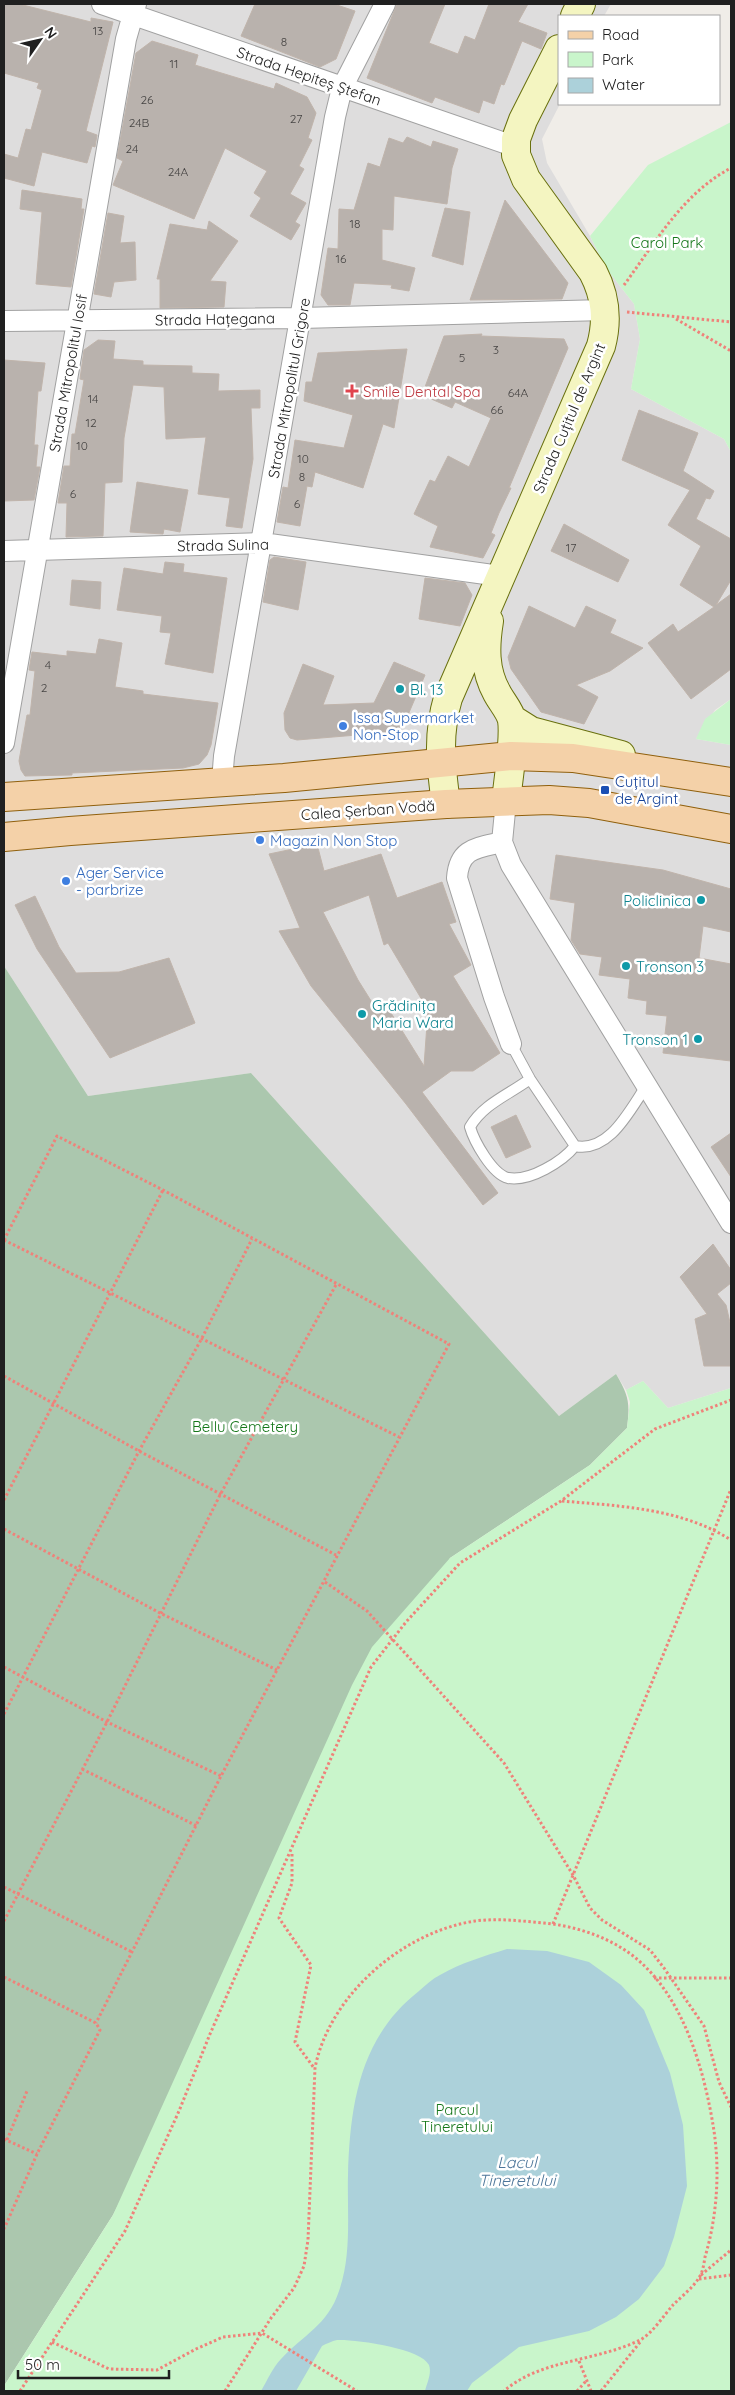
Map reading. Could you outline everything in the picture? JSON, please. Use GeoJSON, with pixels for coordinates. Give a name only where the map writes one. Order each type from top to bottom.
{"type":"FeatureCollection","features":[{"type":"Feature","properties":{"kind":"main road"},"geometry":{"type":"LineString","coordinates":[[4,797],[222,782],[511,756],[573,758],[705,776],[731,782]]}},
{"type":"Feature","properties":{"kind":"main road","name":"Calea Șerban Vodă"},"geometry":{"type":"LineString","coordinates":[[4,837],[446,804],[549,800],[589,803],[731,829]]}},
{"type":"Feature","properties":{"kind":"street","name":"Strada Hepiteș Ștefan"},"geometry":{"type":"LineString","coordinates":[[102,4],[134,9],[342,88],[516,147]]}},
{"type":"Feature","properties":{"kind":"street","name":"Strada Mitropolitul Grigore"},"geometry":{"type":"LineString","coordinates":[[222,782],[224,756],[342,88],[385,4]]}},
{"type":"Feature","properties":{"kind":"street","name":"Strada Mitropolitul Iosif"},"geometry":{"type":"LineString","coordinates":[[4,744],[36,550],[134,9]]}},
{"type":"Feature","properties":{"kind":"street","name":"Strada Cuțitul de Argint"},"geometry":{"type":"LineString","coordinates":[[446,804],[440,762],[440,730],[448,698],[605,333],[606,310],[604,297],[593,272],[518,165],[516,147],[523,120],[558,51]]}},
{"type":"Feature","properties":{"kind":"street","name":"Strada Hațegana"},"geometry":{"type":"LineString","coordinates":[[4,321],[301,318],[606,310]]}},
{"type":"Feature","properties":{"kind":"street","name":"Strada Sulina"},"geometry":{"type":"LineString","coordinates":[[4,551],[262,543],[500,576]]}},
{"type":"Feature","properties":{"kind":"street","name":"Strada Cuțitul de Argint"},"geometry":{"type":"LineString","coordinates":[[500,576],[486,640],[487,666],[494,688],[512,719]]}},
{"type":"Feature","properties":{"kind":"street"},"geometry":{"type":"LineString","coordinates":[[448,698],[456,690],[473,681],[482,682],[494,688]]}},
{"type":"Feature","properties":{"kind":"street"},"geometry":{"type":"LineString","coordinates":[[512,719],[511,756],[502,842],[522,885],[648,1084],[731,1223]]}},
{"type":"Feature","properties":{"kind":"street"},"geometry":{"type":"LineString","coordinates":[[512,719],[531,731],[705,776]]}},
{"type":"Feature","properties":{"kind":"street"},"geometry":{"type":"LineString","coordinates":[[502,842],[474,849],[464,856],[458,865],[457,878],[494,997],[511,1044]]}},
{"type":"Feature","properties":{"kind":"lane"},"geometry":{"type":"LineString","coordinates":[[511,1044],[530,1079],[575,1146],[586,1148],[595,1146],[606,1138],[617,1127],[648,1084]]}},
{"type":"Feature","properties":{"kind":"lane"},"geometry":{"type":"LineString","coordinates":[[530,1079],[487,1106],[476,1117],[470,1127],[473,1138],[484,1155],[496,1170],[508,1178],[526,1176],[553,1165],[566,1157],[575,1146]]}},
{"type":"Feature","properties":{"kind":"path"},"geometry":{"type":"LineString","coordinates":[[606,310],[684,203],[716,176],[731,168]]}},
{"type":"Feature","properties":{"kind":"path"},"geometry":{"type":"LineString","coordinates":[[606,310],[731,322]]}},
{"type":"Feature","properties":{"kind":"path"},"geometry":{"type":"LineString","coordinates":[[673,317],[731,351]]}},
{"type":"Feature","properties":{"kind":"path"},"geometry":{"type":"LineString","coordinates":[[96,2023],[221,1776],[449,1344],[163,1190],[57,1136],[4,1240],[399,1437]]}},
{"type":"Feature","properties":{"kind":"path"},"geometry":{"type":"LineString","coordinates":[[4,1500],[163,1190]]}},
{"type":"Feature","properties":{"kind":"path"},"geometry":{"type":"LineString","coordinates":[[4,1714],[139,1451],[202,1338],[252,1239]]}},
{"type":"Feature","properties":{"kind":"path"},"geometry":{"type":"LineString","coordinates":[[4,1921],[107,1722],[220,1495],[337,1283]]}},
{"type":"Feature","properties":{"kind":"path"},"geometry":{"type":"LineString","coordinates":[[4,1376],[220,1495],[336,1555]]}},
{"type":"Feature","properties":{"kind":"path"},"geometry":{"type":"LineString","coordinates":[[20,2391],[125,2231],[371,1667],[392,1639],[460,1563],[561,1501],[655,1429],[731,1400]]}},
{"type":"Feature","properties":{"kind":"path"},"geometry":{"type":"LineString","coordinates":[[553,1924],[731,1489]]}},
{"type":"Feature","properties":{"kind":"path"},"geometry":{"type":"LineString","coordinates":[[561,1501],[649,1508],[715,1530],[731,1540]]}},
{"type":"Feature","properties":{"kind":"path"},"geometry":{"type":"LineString","coordinates":[[4,1529],[160,1613],[277,1670]]}},
{"type":"Feature","properties":{"kind":"path"},"geometry":{"type":"LineString","coordinates":[[325,1582],[367,1611],[504,1763],[573,1874],[590,1908],[602,1920],[650,1950],[672,1978],[704,2026],[720,2082],[731,2107]]}},
{"type":"Feature","properties":{"kind":"path"},"geometry":{"type":"LineString","coordinates":[[4,1667],[107,1722],[221,1776]]}},
{"type":"Feature","properties":{"kind":"path"},"geometry":{"type":"LineString","coordinates":[[82,1769],[197,1826]]}},
{"type":"Feature","properties":{"kind":"path"},"geometry":{"type":"LineString","coordinates":[[292,1851],[292,1883],[279,1918],[311,1965],[295,2042],[315,2068]]}},
{"type":"Feature","properties":{"kind":"path"},"geometry":{"type":"LineString","coordinates":[[4,1887],[132,1952]]}},
{"type":"Feature","properties":{"kind":"path"},"geometry":{"type":"LineString","coordinates":[[225,2391],[262,2333],[294,2288],[304,2266],[308,2240],[315,2068],[319,2048],[342,2007],[374,1970],[406,1947],[439,1931],[475,1921],[509,1920],[577,1928],[610,1942],[638,1959],[664,1990],[684,2024],[701,2065],[717,2153],[715,2205],[710,2242],[699,2277]]}},
{"type":"Feature","properties":{"kind":"path"},"geometry":{"type":"LineString","coordinates":[[4,1977],[96,2023],[100,2030],[38,2154],[4,2229]]}},
{"type":"Feature","properties":{"kind":"path"},"geometry":{"type":"LineString","coordinates":[[654,1978],[731,1978]]}},
{"type":"Feature","properties":{"kind":"path"},"geometry":{"type":"LineString","coordinates":[[27,2091],[5,2140],[38,2154]]}},
{"type":"Feature","properties":{"kind":"path"},"geometry":{"type":"LineString","coordinates":[[601,2391],[642,2339],[699,2277],[731,2250]]}},
{"type":"Feature","properties":{"kind":"path"},"geometry":{"type":"LineString","coordinates":[[699,2277],[731,2275]]}},
{"type":"Feature","properties":{"kind":"path"},"geometry":{"type":"LineString","coordinates":[[52,2342],[109,2369],[157,2370],[196,2348],[223,2337],[262,2333],[357,2391]]}},
{"type":"Feature","properties":{"kind":"path"},"geometry":{"type":"LineString","coordinates":[[504,2391],[530,2373],[579,2361],[642,2339]]}},
{"type":"Feature","properties":{"kind":"path"},"geometry":{"type":"LineString","coordinates":[[579,2361],[591,2391]]}},
{"type":"Feature","properties":{"kind":"path"},"geometry":{"type":"LineString","coordinates":[[577,2391],[587,2380]]}},
{"type":"Feature","properties":{"kind":"shaded area"},"geometry":{"type":"Polygon","coordinates":[[[4,4],[611,4],[605,15],[558,15],[559,105],[542,139],[547,163],[590,236],[606,268],[634,304],[640,339],[631,389],[724,439],[731,452],[731,699],[715,710],[696,739],[731,745],[731,1388],[668,1408],[643,1381],[626,1390],[616,1374],[559,1416],[251,1073],[88,1096],[4,966],[4,4]]]}},
{"type":"Feature","properties":{"kind":"green space","name":"Carol Park"},"geometry":{"type":"Polygon","coordinates":[[[731,122],[731,452],[724,439],[631,389],[640,339],[634,304],[606,268],[590,236],[648,165],[731,122]]]}},
{"type":"Feature","properties":{"kind":"green space"},"geometry":{"type":"Polygon","coordinates":[[[731,699],[731,745],[696,739],[705,719],[731,699]]]}},
{"type":"Feature","properties":{"kind":"green space","name":"Bellu Cemetery"},"geometry":{"type":"Polygon","coordinates":[[[4,966],[88,1096],[251,1073],[559,1416],[616,1374],[626,1394],[628,1412],[627,1428],[590,1465],[450,1558],[113,2215],[4,2386],[4,966]]]}},
{"type":"Feature","properties":{"kind":"green space","name":"Parcul Tineretului"},"geometry":{"type":"Polygon","coordinates":[[[643,1381],[668,1408],[731,1388],[731,2391],[4,2391],[4,2386],[113,2215],[352,1685],[372,1647],[450,1558],[590,1465],[627,1428],[630,1402],[626,1390],[643,1381]]]}},
{"type":"Feature","properties":{"kind":"water","name":"Lacul Tineretului"},"geometry":{"type":"Polygon","coordinates":[[[507,1949],[547,1951],[589,1962],[621,1985],[644,2010],[670,2073],[683,2125],[687,2186],[674,2237],[664,2266],[639,2299],[616,2317],[589,2331],[519,2347],[472,2383],[467,2391],[425,2391],[430,2368],[423,2359],[401,2349],[357,2341],[337,2340],[322,2346],[296,2391],[261,2391],[278,2362],[322,2321],[334,2303],[339,2291],[346,2263],[349,2149],[356,2098],[362,2074],[371,2051],[383,2029],[399,2009],[432,1980],[464,1963],[507,1949]]]}},
{"type":"Feature","properties":{"kind":"building"},"geometry":{"type":"Polygon","coordinates":[[[4,4],[19,4],[91,22],[91,18],[113,22],[86,131],[97,135],[95,147],[92,146],[87,163],[42,152],[34,186],[4,178],[4,154],[18,158],[26,129],[31,130],[42,90],[37,88],[39,83],[4,73],[4,4]]]}},
{"type":"Feature","properties":{"kind":"building"},"geometry":{"type":"Polygon","coordinates":[[[255,4],[334,4],[355,11],[336,59],[320,67],[241,36],[255,4]]]}},
{"type":"Feature","properties":{"kind":"building"},"geometry":{"type":"Polygon","coordinates":[[[397,4],[445,4],[429,43],[458,54],[465,36],[475,40],[489,4],[528,4],[518,22],[547,33],[541,49],[522,41],[504,85],[501,84],[494,104],[483,100],[479,113],[435,97],[432,103],[367,78],[397,4]]]}},
{"type":"Feature","properties":{"kind":"building"},"geometry":{"type":"Polygon","coordinates":[[[152,41],[198,55],[195,65],[274,89],[276,83],[307,97],[316,113],[308,138],[312,140],[299,166],[304,169],[290,194],[306,203],[295,222],[300,225],[291,240],[250,216],[261,198],[254,193],[267,171],[225,148],[194,219],[113,185],[123,161],[117,158],[136,53],[152,41]]]}},
{"type":"Feature","properties":{"kind":"building"},"geometry":{"type":"Polygon","coordinates":[[[407,137],[431,147],[433,141],[458,149],[452,168],[447,204],[394,196],[393,230],[382,229],[382,260],[415,268],[409,291],[391,288],[392,285],[354,283],[350,305],[328,305],[321,295],[328,248],[338,249],[339,209],[354,210],[368,163],[380,167],[389,138],[403,143],[407,137]]]}},
{"type":"Feature","properties":{"kind":"building"},"geometry":{"type":"Polygon","coordinates":[[[22,190],[82,199],[81,209],[84,209],[71,287],[36,284],[42,212],[20,209],[22,190]]]}},
{"type":"Feature","properties":{"kind":"building"},"geometry":{"type":"Polygon","coordinates":[[[505,200],[568,283],[562,299],[470,300],[505,200]]]}},
{"type":"Feature","properties":{"kind":"building"},"geometry":{"type":"Polygon","coordinates":[[[445,208],[470,212],[463,265],[432,256],[445,208]]]}},
{"type":"Feature","properties":{"kind":"building"},"geometry":{"type":"Polygon","coordinates":[[[108,213],[124,216],[120,243],[135,242],[136,280],[114,282],[111,297],[94,294],[108,213]]]}},
{"type":"Feature","properties":{"kind":"building"},"geometry":{"type":"Polygon","coordinates":[[[209,221],[238,241],[210,281],[226,282],[224,307],[160,308],[160,279],[157,279],[170,224],[207,230],[209,221]]]}},
{"type":"Feature","properties":{"kind":"building"},"geometry":{"type":"Polygon","coordinates":[[[482,334],[481,336],[564,339],[568,348],[491,533],[495,535],[483,558],[430,547],[438,526],[414,514],[430,480],[435,482],[448,456],[469,467],[491,418],[455,402],[452,408],[422,395],[444,336],[482,334]]]}},
{"type":"Feature","properties":{"kind":"building"},"geometry":{"type":"Polygon","coordinates":[[[98,340],[115,341],[113,359],[143,361],[143,365],[192,366],[192,373],[219,374],[218,391],[260,390],[260,408],[251,408],[253,459],[242,528],[226,526],[230,498],[198,494],[206,437],[166,439],[164,387],[133,385],[124,438],[122,482],[105,483],[103,536],[66,537],[67,503],[58,503],[64,466],[70,466],[72,434],[75,434],[84,380],[80,379],[84,350],[98,340]]]}},
{"type":"Feature","properties":{"kind":"building"},"geometry":{"type":"Polygon","coordinates":[[[407,349],[394,428],[383,424],[363,488],[315,472],[312,487],[307,486],[300,526],[277,522],[283,487],[288,488],[295,440],[344,448],[353,415],[304,401],[306,382],[312,382],[318,353],[407,349]]]}},
{"type":"Feature","properties":{"kind":"building"},"geometry":{"type":"Polygon","coordinates":[[[4,360],[45,363],[41,391],[38,391],[34,445],[38,445],[36,467],[40,467],[34,500],[4,501],[4,360]]]}},
{"type":"Feature","properties":{"kind":"building"},"geometry":{"type":"Polygon","coordinates":[[[639,410],[698,433],[683,471],[714,491],[710,499],[706,498],[696,519],[731,539],[731,580],[716,605],[731,594],[731,669],[691,699],[648,643],[673,624],[678,632],[714,607],[680,585],[701,546],[668,525],[690,490],[622,460],[639,410]]]}},
{"type":"Feature","properties":{"kind":"building"},"geometry":{"type":"Polygon","coordinates":[[[137,482],[188,490],[180,532],[164,529],[163,534],[130,532],[137,482]]]}},
{"type":"Feature","properties":{"kind":"building"},"geometry":{"type":"Polygon","coordinates":[[[564,524],[629,560],[618,582],[551,551],[564,524]]]}},
{"type":"Feature","properties":{"kind":"building"},"geometry":{"type":"Polygon","coordinates":[[[274,557],[306,562],[298,610],[263,602],[270,560],[274,557]]]}},
{"type":"Feature","properties":{"kind":"building"},"geometry":{"type":"Polygon","coordinates":[[[165,562],[184,564],[183,572],[227,578],[213,673],[165,664],[171,633],[160,632],[162,616],[117,610],[124,568],[163,574],[165,562]]]}},
{"type":"Feature","properties":{"kind":"building"},"geometry":{"type":"Polygon","coordinates":[[[425,578],[465,583],[472,595],[460,626],[419,619],[425,578]]]}},
{"type":"Feature","properties":{"kind":"building"},"geometry":{"type":"Polygon","coordinates":[[[72,580],[101,582],[100,609],[70,605],[72,580]]]}},
{"type":"Feature","properties":{"kind":"building"},"geometry":{"type":"Polygon","coordinates":[[[529,606],[575,628],[586,606],[616,620],[610,633],[643,648],[610,671],[576,685],[598,697],[584,724],[541,712],[511,669],[508,657],[529,606]]]}},
{"type":"Feature","properties":{"kind":"building"},"geometry":{"type":"Polygon","coordinates":[[[99,639],[122,643],[115,687],[143,691],[143,694],[218,703],[211,745],[207,755],[199,764],[183,768],[25,776],[19,761],[27,715],[30,715],[35,671],[29,670],[32,652],[67,656],[67,651],[96,654],[99,639]]]}},
{"type":"Feature","properties":{"kind":"building","name":"Bl. 13"},"geometry":{"type":"Polygon","coordinates":[[[394,662],[425,675],[405,722],[400,727],[393,732],[297,740],[290,738],[285,730],[284,713],[303,664],[334,676],[323,705],[374,703],[394,662]]]}},
{"type":"Feature","properties":{"kind":"building"},"geometry":{"type":"Polygon","coordinates":[[[317,844],[324,871],[381,854],[397,898],[442,882],[456,922],[449,924],[471,965],[453,976],[500,1053],[473,1071],[451,1071],[422,1092],[498,1193],[483,1205],[406,1104],[311,986],[279,931],[300,928],[269,854],[317,844]],[[369,895],[323,912],[358,980],[373,1004],[383,1000],[424,1066],[428,1010],[388,943],[384,945],[369,895]]]}},
{"type":"Feature","properties":{"kind":"building"},"geometry":{"type":"Polygon","coordinates":[[[556,855],[663,870],[731,889],[731,932],[703,926],[699,958],[731,964],[731,1061],[663,1053],[667,1016],[646,1014],[647,1001],[628,998],[630,979],[599,975],[602,957],[580,954],[571,940],[575,903],[550,899],[556,855]]]}},
{"type":"Feature","properties":{"kind":"building"},"geometry":{"type":"Polygon","coordinates":[[[35,896],[59,947],[76,973],[119,972],[169,958],[195,1023],[110,1058],[37,949],[15,905],[35,896]]]}},
{"type":"Feature","properties":{"kind":"building"},"geometry":{"type":"Polygon","coordinates":[[[516,1115],[531,1147],[506,1158],[491,1127],[516,1115]]]}},
{"type":"Feature","properties":{"kind":"building"},"geometry":{"type":"Polygon","coordinates":[[[731,1133],[731,1177],[711,1147],[731,1133]]]}},
{"type":"Feature","properties":{"kind":"building"},"geometry":{"type":"Polygon","coordinates":[[[713,1244],[731,1270],[731,1283],[717,1294],[726,1305],[731,1327],[731,1366],[704,1366],[695,1319],[707,1314],[680,1277],[713,1244]]]}},
{"type":"Feature","properties":{"kind":"place","name":"Smile Dental Spa"},"geometry":{"type":"Point","coordinates":[352,391]}},
{"type":"Feature","properties":{"kind":"place","name":"Bl. 13"},"geometry":{"type":"Point","coordinates":[400,689]}},
{"type":"Feature","properties":{"kind":"place","name":"Issa Supermarket Non-Stop"},"geometry":{"type":"Point","coordinates":[343,726]}},
{"type":"Feature","properties":{"kind":"place","name":"Cuțitul de Argint"},"geometry":{"type":"Point","coordinates":[605,790]}},
{"type":"Feature","properties":{"kind":"place","name":"Magazin Non Stop"},"geometry":{"type":"Point","coordinates":[260,840]}},
{"type":"Feature","properties":{"kind":"place","name":"Ager Service - parbrize"},"geometry":{"type":"Point","coordinates":[66,881]}},
{"type":"Feature","properties":{"kind":"place","name":"Policlinica"},"geometry":{"type":"Point","coordinates":[701,900]}},
{"type":"Feature","properties":{"kind":"place","name":"Tronson 3"},"geometry":{"type":"Point","coordinates":[626,966]}},
{"type":"Feature","properties":{"kind":"place","name":"Grădinița Maria Ward"},"geometry":{"type":"Point","coordinates":[362,1014]}},
{"type":"Feature","properties":{"kind":"place","name":"Tronson 1"},"geometry":{"type":"Point","coordinates":[698,1039]}}]}
